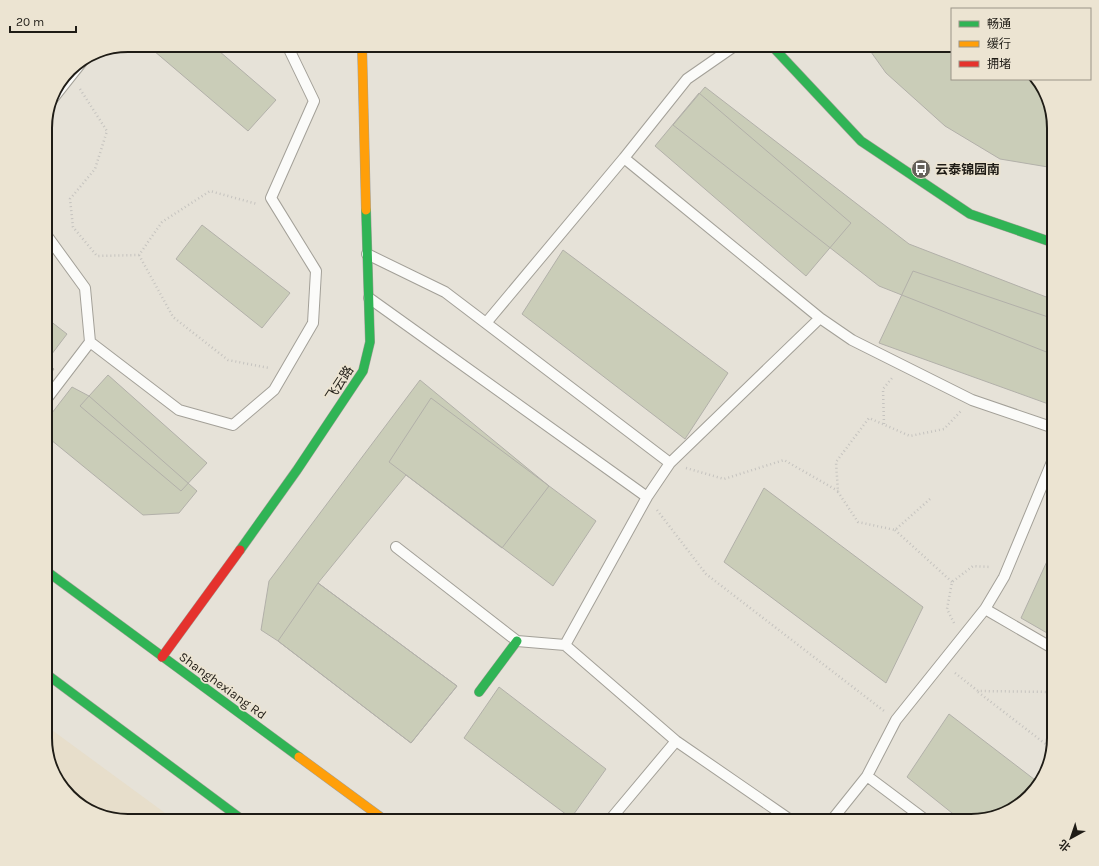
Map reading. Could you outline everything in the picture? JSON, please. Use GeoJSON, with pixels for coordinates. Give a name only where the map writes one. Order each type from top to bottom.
{"type":"FeatureCollection","features":[{"type":"Feature","properties":{"kind":"street","name":"飞云路"},"geometry":{"type":"LineString","coordinates":[[162,657],[297,470],[363,371],[370,342],[362,52]]}},
{"type":"Feature","properties":{"kind":"street"},"geometry":{"type":"LineString","coordinates":[[777,52],[860,141],[970,214],[1047,242]]}},
{"type":"Feature","properties":{"kind":"street","name":"Shanghexiang Rd"},"geometry":{"type":"LineString","coordinates":[[52,575],[376,814]]}},
{"type":"Feature","properties":{"kind":"street"},"geometry":{"type":"LineString","coordinates":[[480,692],[517,641]]}},
{"type":"Feature","properties":{"kind":"street"},"geometry":{"type":"LineString","coordinates":[[52,678],[235,814]]}},
{"type":"Feature","properties":{"kind":"lane"},"geometry":{"type":"LineString","coordinates":[[90,342],[179,410],[233,425],[274,390],[313,323],[316,271],[271,198],[314,101],[290,52]]}},
{"type":"Feature","properties":{"kind":"lane"},"geometry":{"type":"LineString","coordinates":[[486,323],[624,158],[687,79],[726,52]]}},
{"type":"Feature","properties":{"kind":"lane"},"geometry":{"type":"LineString","coordinates":[[624,158],[820,318],[852,340],[972,400],[1047,426]]}},
{"type":"Feature","properties":{"kind":"lane"},"geometry":{"type":"LineString","coordinates":[[52,243],[85,288],[90,342],[52,392]]}},
{"type":"Feature","properties":{"kind":"lane"},"geometry":{"type":"LineString","coordinates":[[367,254],[444,292],[670,463]]}},
{"type":"Feature","properties":{"kind":"lane"},"geometry":{"type":"LineString","coordinates":[[368,297],[647,497]]}},
{"type":"Feature","properties":{"kind":"lane"},"geometry":{"type":"LineString","coordinates":[[565,645],[647,497],[670,463],[820,318]]}},
{"type":"Feature","properties":{"kind":"lane"},"geometry":{"type":"LineString","coordinates":[[837,814],[867,776],[896,720],[985,609],[1004,578],[1047,474]]}},
{"type":"Feature","properties":{"kind":"lane"},"geometry":{"type":"LineString","coordinates":[[396,547],[517,641],[565,645],[676,741],[782,814]]}},
{"type":"Feature","properties":{"kind":"lane"},"geometry":{"type":"LineString","coordinates":[[985,609],[1047,645]]}},
{"type":"Feature","properties":{"kind":"lane"},"geometry":{"type":"LineString","coordinates":[[615,814],[676,741]]}},
{"type":"Feature","properties":{"kind":"lane"},"geometry":{"type":"LineString","coordinates":[[867,776],[918,814]]}},
{"type":"Feature","properties":{"kind":"path"},"geometry":{"type":"LineString","coordinates":[[73,76],[107,130],[95,169],[70,199],[73,227],[97,256],[139,255]]}},
{"type":"Feature","properties":{"kind":"path"},"geometry":{"type":"LineString","coordinates":[[139,255],[162,222],[210,191],[278,210]]}},
{"type":"Feature","properties":{"kind":"path"},"geometry":{"type":"LineString","coordinates":[[139,255],[173,317],[228,360],[285,371]]}},
{"type":"Feature","properties":{"kind":"path"},"geometry":{"type":"LineString","coordinates":[[884,424],[883,388],[902,365]]}},
{"type":"Feature","properties":{"kind":"path"},"geometry":{"type":"LineString","coordinates":[[838,492],[836,462],[869,418],[910,436],[944,429],[972,400]]}},
{"type":"Feature","properties":{"kind":"path"},"geometry":{"type":"LineString","coordinates":[[670,463],[724,480],[784,460],[838,492],[858,522],[895,530],[952,582]]}},
{"type":"Feature","properties":{"kind":"path"},"geometry":{"type":"LineString","coordinates":[[647,497],[706,574],[896,720]]}},
{"type":"Feature","properties":{"kind":"path"},"geometry":{"type":"LineString","coordinates":[[895,530],[930,499]]}},
{"type":"Feature","properties":{"kind":"path"},"geometry":{"type":"LineString","coordinates":[[962,638],[947,609],[952,582],[973,566],[1007,568]]}},
{"type":"Feature","properties":{"kind":"path"},"geometry":{"type":"LineString","coordinates":[[942,662],[1046,744]]}},
{"type":"Feature","properties":{"kind":"path"},"geometry":{"type":"LineString","coordinates":[[978,691],[1047,692]]}},
{"type":"Feature","properties":{"kind":"shaded area"},"geometry":{"type":"Polygon","coordinates":[[[52,730],[166,814],[113,813],[94,806],[86,801],[71,788],[62,776],[55,758],[52,743],[52,730]]]}},
{"type":"Feature","properties":{"kind":"building"},"geometry":{"type":"Polygon","coordinates":[[[155,52],[220,52],[276,100],[248,131],[155,52]]]}},
{"type":"Feature","properties":{"kind":"building"},"geometry":{"type":"Polygon","coordinates":[[[871,52],[951,52],[951,80],[1030,80],[1037,90],[1044,108],[1047,128],[1047,167],[1000,159],[945,126],[886,73],[871,52]]]}},
{"type":"Feature","properties":{"kind":"building"},"geometry":{"type":"Polygon","coordinates":[[[705,87],[909,244],[1047,297],[1047,352],[879,286],[673,125],[705,87]]]}},
{"type":"Feature","properties":{"kind":"building"},"geometry":{"type":"Polygon","coordinates":[[[699,93],[851,223],[806,276],[655,146],[699,93]]]}},
{"type":"Feature","properties":{"kind":"building"},"geometry":{"type":"Polygon","coordinates":[[[202,225],[290,293],[262,328],[176,259],[202,225]]]}},
{"type":"Feature","properties":{"kind":"building"},"geometry":{"type":"Polygon","coordinates":[[[563,250],[728,373],[685,439],[522,314],[563,250]]]}},
{"type":"Feature","properties":{"kind":"building"},"geometry":{"type":"Polygon","coordinates":[[[913,271],[1047,317],[1047,403],[879,343],[913,271]]]}},
{"type":"Feature","properties":{"kind":"building"},"geometry":{"type":"Polygon","coordinates":[[[52,322],[67,334],[52,354],[52,322]]]}},
{"type":"Feature","properties":{"kind":"building"},"geometry":{"type":"Polygon","coordinates":[[[108,375],[207,463],[181,491],[80,406],[108,375]]]}},
{"type":"Feature","properties":{"kind":"building"},"geometry":{"type":"Polygon","coordinates":[[[420,380],[549,486],[502,548],[406,475],[318,583],[457,686],[411,743],[278,641],[261,630],[269,581],[420,380]]]}},
{"type":"Feature","properties":{"kind":"building"},"geometry":{"type":"Polygon","coordinates":[[[72,387],[89,396],[197,491],[179,513],[143,515],[52,441],[52,413],[72,387]]]}},
{"type":"Feature","properties":{"kind":"building"},"geometry":{"type":"Polygon","coordinates":[[[431,398],[596,521],[553,586],[389,462],[431,398]]]}},
{"type":"Feature","properties":{"kind":"building"},"geometry":{"type":"Polygon","coordinates":[[[764,488],[923,607],[886,683],[724,562],[764,488]]]}},
{"type":"Feature","properties":{"kind":"building"},"geometry":{"type":"Polygon","coordinates":[[[1047,561],[1047,633],[1021,618],[1047,561]]]}},
{"type":"Feature","properties":{"kind":"building"},"geometry":{"type":"Polygon","coordinates":[[[318,583],[457,686],[411,743],[278,641],[318,583]]]}},
{"type":"Feature","properties":{"kind":"building"},"geometry":{"type":"Polygon","coordinates":[[[499,687],[606,769],[574,814],[566,814],[464,738],[499,687]]]}},
{"type":"Feature","properties":{"kind":"building"},"geometry":{"type":"Polygon","coordinates":[[[949,714],[1034,779],[1021,795],[1005,806],[986,813],[953,814],[907,777],[949,714]]]}},
{"type":"Feature","properties":{"kind":"traffic: fast"},"geometry":{"type":"LineString","coordinates":[[778,52],[861,141],[970,214],[1047,241]]}},
{"type":"Feature","properties":{"kind":"traffic: fast"},"geometry":{"type":"LineString","coordinates":[[240,550],[297,470],[363,371],[370,342],[366,210]]}},
{"type":"Feature","properties":{"kind":"traffic: fast"},"geometry":{"type":"LineString","coordinates":[[52,575],[299,757]]}},
{"type":"Feature","properties":{"kind":"traffic: fast"},"geometry":{"type":"LineString","coordinates":[[479,692],[517,641]]}},
{"type":"Feature","properties":{"kind":"traffic: fast"},"geometry":{"type":"LineString","coordinates":[[52,678],[235,814]]}},
{"type":"Feature","properties":{"kind":"traffic: slow"},"geometry":{"type":"LineString","coordinates":[[362,52],[366,210]]}},
{"type":"Feature","properties":{"kind":"traffic: slow"},"geometry":{"type":"LineString","coordinates":[[299,757],[376,814]]}},
{"type":"Feature","properties":{"kind":"traffic: jam"},"geometry":{"type":"LineString","coordinates":[[162,657],[240,550]]}},
{"type":"Feature","properties":{"kind":"place","name":"云泰锦园南"},"geometry":{"type":"Point","coordinates":[921,169]}}]}
